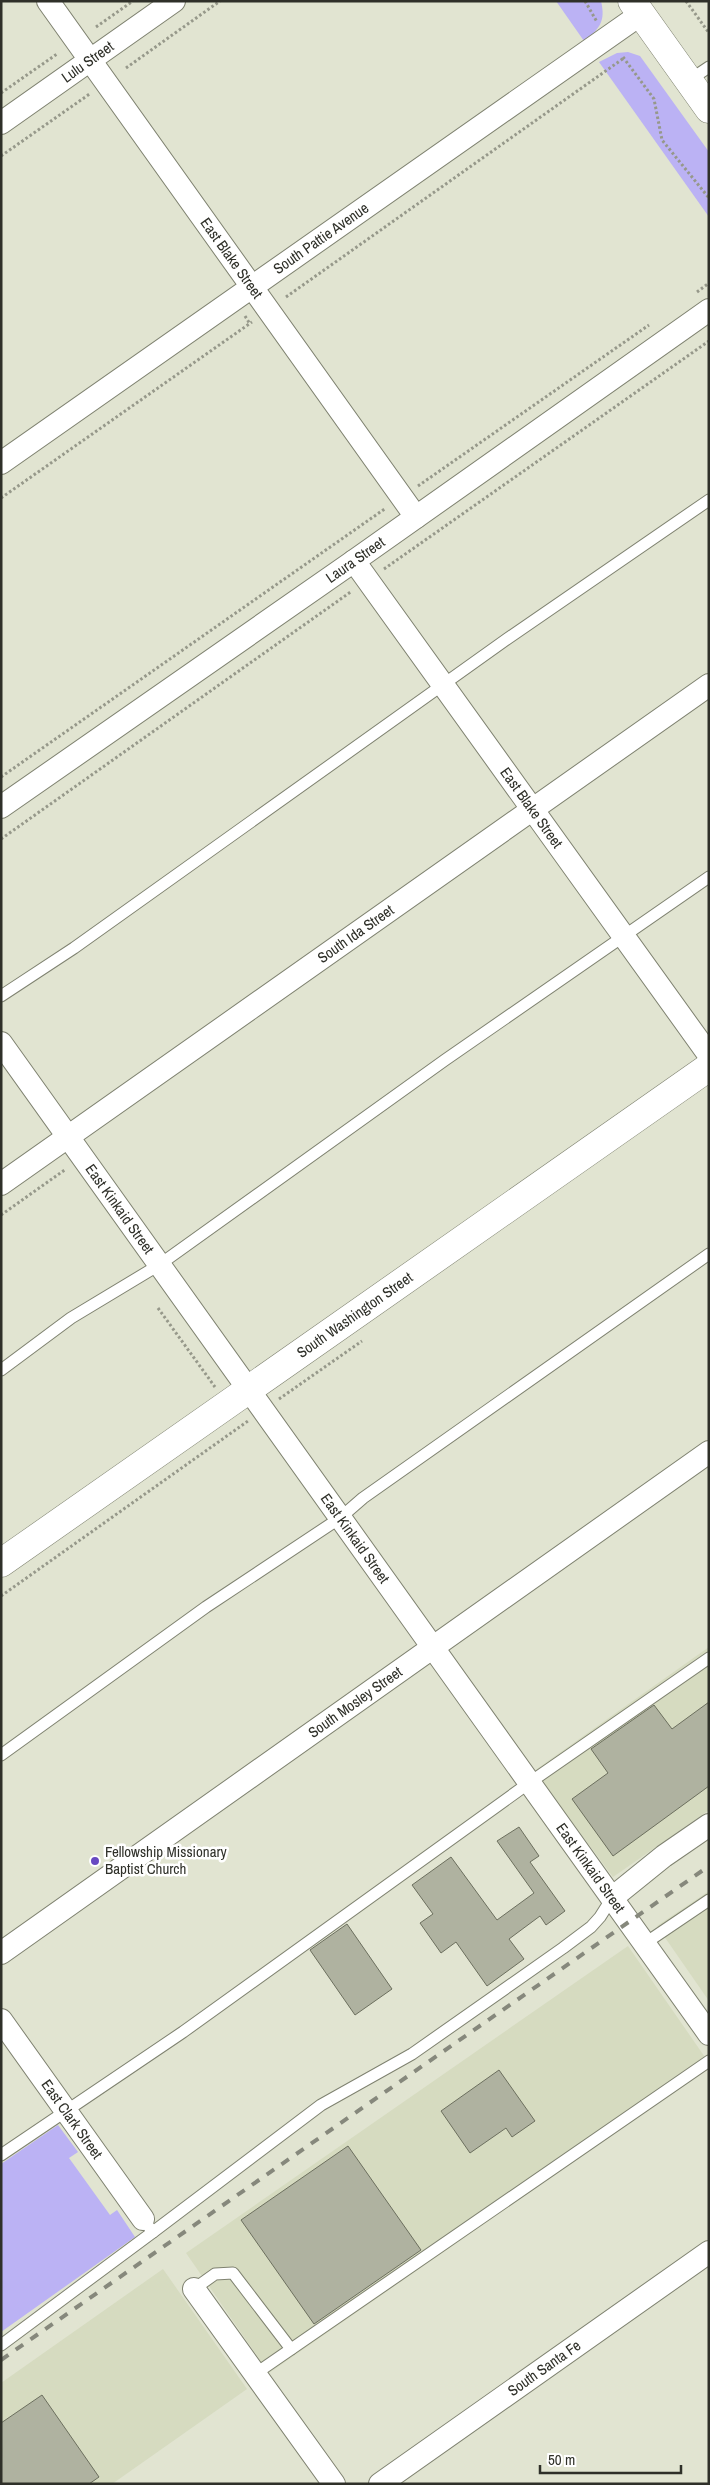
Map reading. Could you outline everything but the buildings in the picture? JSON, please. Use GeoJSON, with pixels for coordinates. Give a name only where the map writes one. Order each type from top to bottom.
{"type":"FeatureCollection","features":[{"type":"Feature","properties":{"kind":"street","name":"East Blake Street"},"geometry":{"type":"LineString","coordinates":[[48,1],[416,517]]}},
{"type":"Feature","properties":{"kind":"street","name":"Lulu Street"},"geometry":{"type":"LineString","coordinates":[[1,122],[174,1]]}},
{"type":"Feature","properties":{"kind":"street","name":"South Pattie Avenue"},"geometry":{"type":"LineString","coordinates":[[1,463],[608,37],[636,8]]}},
{"type":"Feature","properties":{"kind":"street"},"geometry":{"type":"LineString","coordinates":[[636,8],[698,74],[709,109]]}},
{"type":"Feature","properties":{"kind":"street","name":"Laura Street"},"geometry":{"type":"LineString","coordinates":[[1,807],[709,310]]}},
{"type":"Feature","properties":{"kind":"street","name":"East Blake Street"},"geometry":{"type":"LineString","coordinates":[[354,561],[709,1055]]}},
{"type":"Feature","properties":{"kind":"street","name":"South Ida Street"},"geometry":{"type":"LineString","coordinates":[[1,1184],[709,685]]}},
{"type":"Feature","properties":{"kind":"street","name":"East Kinkaid Street"},"geometry":{"type":"LineString","coordinates":[[1,1043],[709,2034]]}},
{"type":"Feature","properties":{"kind":"street","name":"South Washington Street"},"geometry":{"type":"LineString","coordinates":[[1,1563],[256,1400],[709,1068]]}},
{"type":"Feature","properties":{"kind":"street","name":"South Mosley Street"},"geometry":{"type":"LineString","coordinates":[[1,1953],[709,1452]]}},
{"type":"Feature","properties":{"kind":"street"},"geometry":{"type":"LineString","coordinates":[[612,1898],[664,1856],[709,1825]]}},
{"type":"Feature","properties":{"kind":"street","name":"East Clark Street"},"geometry":{"type":"LineString","coordinates":[[1,2020],[148,2226]]}},
{"type":"Feature","properties":{"kind":"street","name":"South Santa Fe"},"geometry":{"type":"LineString","coordinates":[[380,2484],[709,2252]]}},
{"type":"Feature","properties":{"kind":"street"},"geometry":{"type":"LineString","coordinates":[[194,2289],[334,2484]]}},
{"type":"Feature","properties":{"kind":"lane"},"geometry":{"type":"LineString","coordinates":[[1,996],[74,948],[444,686],[507,639],[709,500]]}},
{"type":"Feature","properties":{"kind":"lane"},"geometry":{"type":"LineString","coordinates":[[1,1370],[71,1318],[160,1265],[445,1060],[709,877]]}},
{"type":"Feature","properties":{"kind":"lane"},"geometry":{"type":"LineString","coordinates":[[1,1755],[206,1607],[340,1518],[363,1498],[709,1254]]}},
{"type":"Feature","properties":{"kind":"lane"},"geometry":{"type":"LineString","coordinates":[[1,2155],[206,2015],[529,1783],[709,1658]]}},
{"type":"Feature","properties":{"kind":"lane"},"geometry":{"type":"LineString","coordinates":[[1,2345],[148,2226],[321,2105],[412,2054],[563,1948],[591,1927],[612,1898]]}},
{"type":"Feature","properties":{"kind":"lane"},"geometry":{"type":"LineString","coordinates":[[644,1944],[709,1900]]}},
{"type":"Feature","properties":{"kind":"lane"},"geometry":{"type":"LineString","coordinates":[[255,2374],[709,2061]]}},
{"type":"Feature","properties":{"kind":"lane"},"geometry":{"type":"LineString","coordinates":[[194,2289],[215,2274],[233,2273],[291,2349]]}},
{"type":"Feature","properties":{"kind":"path"},"geometry":{"type":"LineString","coordinates":[[96,28],[133,1]]}},
{"type":"Feature","properties":{"kind":"path"},"geometry":{"type":"LineString","coordinates":[[126,68],[220,1]]}},
{"type":"Feature","properties":{"kind":"path"},"geometry":{"type":"LineString","coordinates":[[585,1],[608,37],[654,99],[662,140],[709,198]]}},
{"type":"Feature","properties":{"kind":"path"},"geometry":{"type":"LineString","coordinates":[[686,1],[709,33]]}},
{"type":"Feature","properties":{"kind":"path"},"geometry":{"type":"LineString","coordinates":[[1,94],[57,54]]}},
{"type":"Feature","properties":{"kind":"path"},"geometry":{"type":"LineString","coordinates":[[286,297],[624,58]]}},
{"type":"Feature","properties":{"kind":"path"},"geometry":{"type":"LineString","coordinates":[[1,156],[88,95]]}},
{"type":"Feature","properties":{"kind":"path"},"geometry":{"type":"LineString","coordinates":[[693,294],[709,283]]}},
{"type":"Feature","properties":{"kind":"path"},"geometry":{"type":"LineString","coordinates":[[1,777],[653,322]]}},
{"type":"Feature","properties":{"kind":"path"},"geometry":{"type":"LineString","coordinates":[[1,498],[250,324]]}},
{"type":"Feature","properties":{"kind":"path"},"geometry":{"type":"LineString","coordinates":[[1,1215],[69,1168]]}},
{"type":"Feature","properties":{"kind":"path"},"geometry":{"type":"LineString","coordinates":[[158,1308],[215,1387],[207,1392]]}},
{"type":"Feature","properties":{"kind":"path"},"geometry":{"type":"LineString","coordinates":[[1,1596],[256,1400],[363,1340]]}},
{"type":"Feature","properties":{"kind":"shaded area"},"geometry":{"type":"Polygon","coordinates":[[[556,1],[601,1],[602,20],[594,33],[584,41],[556,1]]]}},
{"type":"Feature","properties":{"kind":"shaded area"},"geometry":{"type":"Polygon","coordinates":[[[628,52],[640,56],[709,152],[709,217],[599,62],[617,53],[628,52]]]}},
{"type":"Feature","properties":{"kind":"shaded area"},"geometry":{"type":"Polygon","coordinates":[[[709,1647],[709,1810],[613,1877],[534,1771],[709,1647]]]}},
{"type":"Feature","properties":{"kind":"shaded area"},"geometry":{"type":"Polygon","coordinates":[[[709,1891],[709,2001],[657,1926],[709,1891]]]}},
{"type":"Feature","properties":{"kind":"shaded area"},"geometry":{"type":"Polygon","coordinates":[[[628,1946],[709,2063],[709,2068],[269,2373],[186,2253],[628,1946]]]}},
{"type":"Feature","properties":{"kind":"shaded area"},"geometry":{"type":"Polygon","coordinates":[[[58,2125],[78,2152],[69,2158],[110,2215],[117,2210],[135,2237],[1,2332],[1,2164],[58,2125]]]}},
{"type":"Feature","properties":{"kind":"shaded area"},"geometry":{"type":"Polygon","coordinates":[[[163,2269],[247,2389],[112,2484],[1,2484],[1,2383],[163,2269]]]}},
{"type":"Feature","properties":{"kind":"railway"},"geometry":{"type":"LineString","coordinates":[[1,2360],[709,1866]]}},
{"type":"Feature","properties":{"kind":"place","name":"Fellowship Missionary Baptist Church"},"geometry":{"type":"Point","coordinates":[95,1861]}}]}
